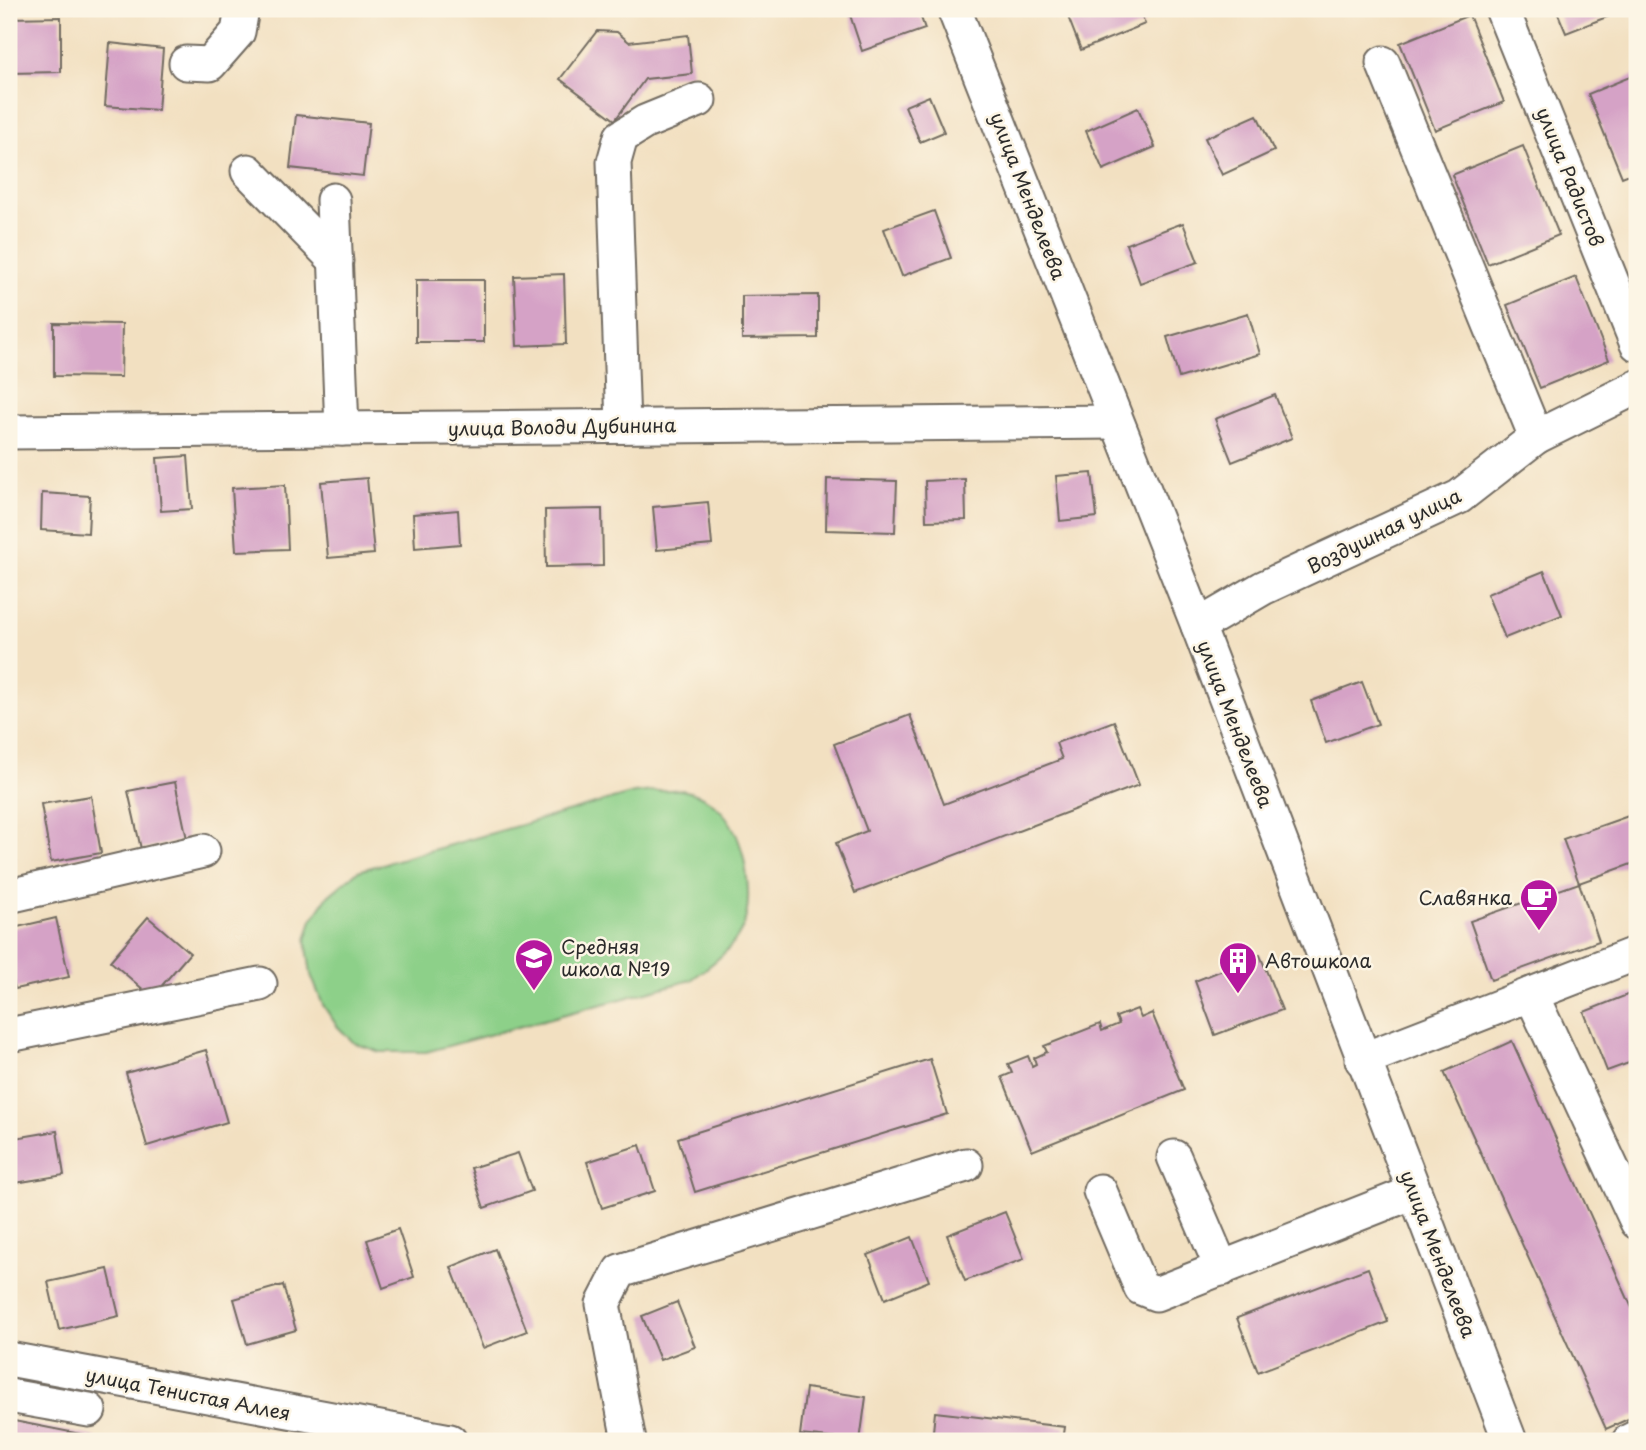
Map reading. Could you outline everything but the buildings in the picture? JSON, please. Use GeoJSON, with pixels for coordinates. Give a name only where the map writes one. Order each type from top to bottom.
{"type":"FeatureCollection","features":[{"type":"Feature","properties":{"kind":"street"},"geometry":{"type":"LineString","coordinates":[[186,63],[210,64],[238,32],[242,9]]}},
{"type":"Feature","properties":{"kind":"street","name":"улица Менделеева"},"geometry":{"type":"LineString","coordinates":[[954,9],[1115,422],[1198,625],[1362,1060],[1510,1441]]}},
{"type":"Feature","properties":{"kind":"street","name":"улица Радистов"},"geometry":{"type":"LineString","coordinates":[[1502,9],[1637,345]]}},
{"type":"Feature","properties":{"kind":"street"},"geometry":{"type":"LineString","coordinates":[[1383,62],[1536,437]]}},
{"type":"Feature","properties":{"kind":"street"},"geometry":{"type":"LineString","coordinates":[[623,426],[614,162],[621,136],[645,122],[699,100]]}},
{"type":"Feature","properties":{"kind":"street"},"geometry":{"type":"LineString","coordinates":[[248,171],[335,261]]}},
{"type":"Feature","properties":{"kind":"street"},"geometry":{"type":"LineString","coordinates":[[333,200],[342,429]]}},
{"type":"Feature","properties":{"kind":"street","name":"Воздушная улица"},"geometry":{"type":"LineString","coordinates":[[1198,625],[1263,588],[1459,497],[1536,437],[1637,387]]}},
{"type":"Feature","properties":{"kind":"street","name":"улица Володи Дубинина"},"geometry":{"type":"LineString","coordinates":[[9,432],[1115,422]]}},
{"type":"Feature","properties":{"kind":"street"},"geometry":{"type":"LineString","coordinates":[[9,896],[203,851]]}},
{"type":"Feature","properties":{"kind":"street"},"geometry":{"type":"LineString","coordinates":[[1362,1060],[1637,953]]}},
{"type":"Feature","properties":{"kind":"street"},"geometry":{"type":"LineString","coordinates":[[9,1035],[260,984]]}},
{"type":"Feature","properties":{"kind":"street"},"geometry":{"type":"LineString","coordinates":[[1531,994],[1637,1222]]}},
{"type":"Feature","properties":{"kind":"street"},"geometry":{"type":"LineString","coordinates":[[1174,1157],[1222,1269]]}},
{"type":"Feature","properties":{"kind":"street"},"geometry":{"type":"LineString","coordinates":[[629,1441],[603,1304],[621,1271],[966,1165]]}},
{"type":"Feature","properties":{"kind":"street"},"geometry":{"type":"LineString","coordinates":[[1100,1191],[1141,1288],[1156,1294],[1414,1192]]}},
{"type":"Feature","properties":{"kind":"street","name":"улица Тенистая Аллея"},"geometry":{"type":"LineString","coordinates":[[9,1359],[310,1430],[450,1441]]}},
{"type":"Feature","properties":{"kind":"street"},"geometry":{"type":"LineString","coordinates":[[9,1396],[89,1410]]}},
{"type":"Feature","properties":{"kind":"street"},"geometry":{"type":"LineString","coordinates":[[1629,1441],[1637,1437]]}},
{"type":"Feature","properties":{"kind":"green space"},"geometry":{"type":"Polygon","coordinates":[[[674,790],[701,796],[723,813],[742,850],[748,885],[746,918],[737,938],[712,964],[691,980],[426,1052],[380,1052],[354,1043],[337,1026],[323,1005],[311,975],[306,940],[312,920],[327,897],[358,871],[634,793],[674,790]]]}},
{"type":"Feature","properties":{"kind":"place","name":"Славянка"},"geometry":{"type":"Point","coordinates":[1539,932]}},
{"type":"Feature","properties":{"kind":"place","name":"Средняя школа №19"},"geometry":{"type":"Point","coordinates":[534,992]}},
{"type":"Feature","properties":{"kind":"place","name":"Автошкола"},"geometry":{"type":"Point","coordinates":[1238,995]}}]}
